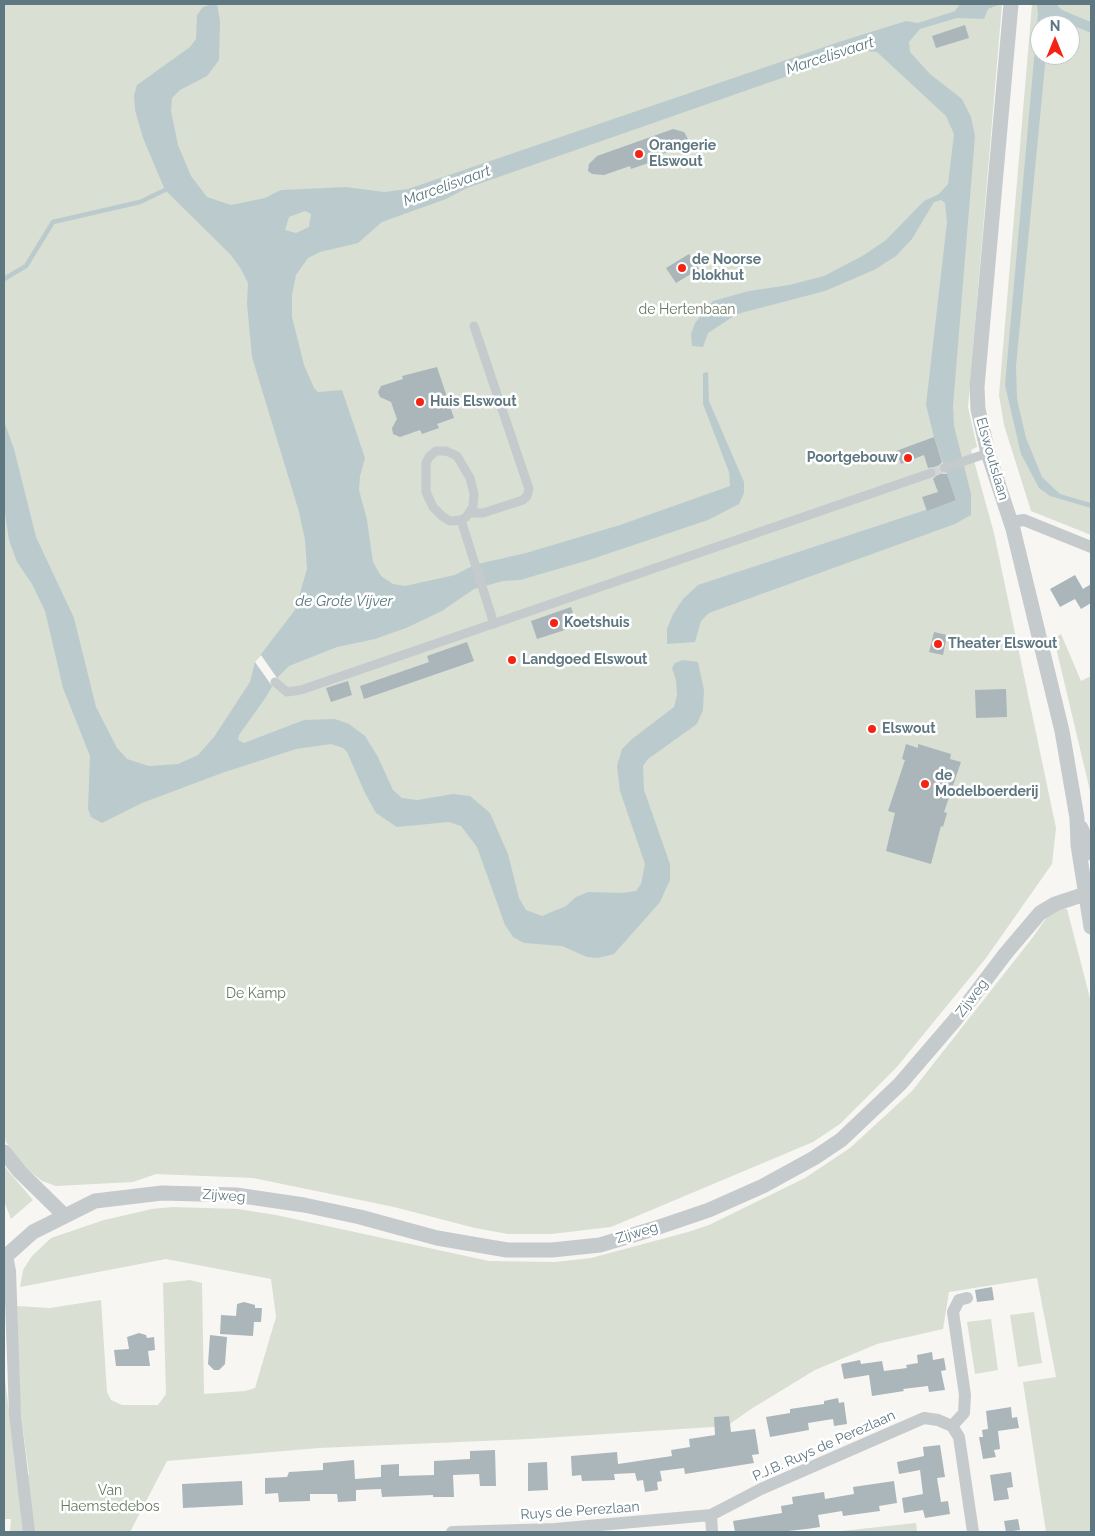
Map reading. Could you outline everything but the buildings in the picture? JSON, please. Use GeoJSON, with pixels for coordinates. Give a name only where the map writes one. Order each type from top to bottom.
{"type":"FeatureCollection","features":[{"type":"Feature","properties":{"kind":"street","name":"Elswoutslaan"},"geometry":{"type":"LineString","coordinates":[[1010,5],[977,387],[978,409],[988,452],[1011,522],[1062,731],[1077,818],[1078,845],[1088,892],[1091,926]]}},
{"type":"Feature","properties":{"kind":"street"},"geometry":{"type":"LineString","coordinates":[[469,513],[483,513],[523,500],[527,496],[529,489],[474,326]]}},
{"type":"Feature","properties":{"kind":"street"},"geometry":{"type":"LineString","coordinates":[[436,451],[446,451],[457,456],[470,478],[474,494],[473,508],[461,520],[450,521],[442,516],[433,507],[426,492],[426,463],[429,457],[436,451]]}},
{"type":"Feature","properties":{"kind":"street"},"geometry":{"type":"LineString","coordinates":[[944,468],[988,452]]}},
{"type":"Feature","properties":{"kind":"street"},"geometry":{"type":"LineString","coordinates":[[274,682],[282,690],[293,692],[931,472]]}},
{"type":"Feature","properties":{"kind":"street"},"geometry":{"type":"LineString","coordinates":[[461,520],[494,624]]}},
{"type":"Feature","properties":{"kind":"street"},"geometry":{"type":"LineString","coordinates":[[1011,522],[1024,520],[1091,547]]}},
{"type":"Feature","properties":{"kind":"street","name":"Elswoutslaan"},"geometry":{"type":"LineString","coordinates":[[1077,818],[1091,853]]}},
{"type":"Feature","properties":{"kind":"street","name":"Zijweg"},"geometry":{"type":"LineString","coordinates":[[5,1256],[33,1232],[95,1201],[162,1193],[236,1195],[323,1209],[437,1238],[507,1250],[552,1250],[600,1244],[656,1228],[709,1210],[763,1186],[814,1158],[841,1140],[900,1084],[1040,913],[1055,904],[1088,892]]}},
{"type":"Feature","properties":{"kind":"street"},"geometry":{"type":"LineString","coordinates":[[4,1152],[20,1172],[64,1215]]}},
{"type":"Feature","properties":{"kind":"street"},"geometry":{"type":"LineString","coordinates":[[5,1256],[10,1271],[15,1415],[29,1532]]}},
{"type":"Feature","properties":{"kind":"street"},"geometry":{"type":"LineString","coordinates":[[967,1298],[959,1300],[953,1312],[965,1396],[964,1412],[952,1426],[959,1437],[973,1532]]}},
{"type":"Feature","properties":{"kind":"street","name":"P.J.B. Ruys de Perezlaan"},"geometry":{"type":"LineString","coordinates":[[710,1515],[761,1490],[924,1418],[938,1420],[952,1426]]}},
{"type":"Feature","properties":{"kind":"street"},"geometry":{"type":"LineString","coordinates":[[710,1515],[712,1532]]}},
{"type":"Feature","properties":{"kind":"street","name":"Ruys de Perezlaan"},"geometry":{"type":"LineString","coordinates":[[452,1532],[555,1529],[710,1515]]}},
{"type":"Feature","properties":{"kind":"green space","name":"Landgoed Elswout"},"geometry":{"type":"Polygon","coordinates":[[[4,4],[1002,4],[968,407],[977,447],[971,450],[994,533],[1056,828],[1052,864],[986,958],[896,1068],[840,1124],[813,1142],[611,1227],[551,1234],[508,1234],[475,1228],[394,1207],[253,1178],[156,1174],[133,1182],[56,1186],[42,1181],[22,1165],[6,1142],[4,1132],[4,4]]]}},
{"type":"Feature","properties":{"kind":"green space"},"geometry":{"type":"Polygon","coordinates":[[[1032,4],[1091,4],[1091,535],[1031,511],[1004,425],[999,395],[1030,28],[1030,65],[1080,65],[1080,15],[1031,15],[1032,4]]]}},
{"type":"Feature","properties":{"kind":"green space"},"geometry":{"type":"Polygon","coordinates":[[[1061,634],[1081,681],[1091,676],[1091,795],[1054,639],[1061,634]]]}},
{"type":"Feature","properties":{"kind":"green space","name":"Van Haemstedebos"},"geometry":{"type":"Polygon","coordinates":[[[1058,908],[1067,909],[1091,1002],[1091,1532],[1046,1532],[1023,1382],[1056,1377],[1037,1278],[949,1292],[943,1329],[877,1344],[815,1370],[727,1426],[529,1439],[319,1448],[167,1461],[130,1532],[10,1532],[11,1519],[4,1519],[4,1371],[17,1476],[29,1475],[20,1407],[17,1306],[50,1308],[101,1300],[107,1392],[111,1400],[122,1405],[158,1405],[166,1394],[163,1283],[190,1280],[202,1283],[204,1394],[245,1391],[255,1388],[276,1317],[271,1279],[166,1259],[20,1287],[23,1270],[32,1256],[51,1238],[104,1220],[152,1209],[173,1207],[238,1209],[276,1215],[489,1261],[555,1262],[591,1258],[688,1232],[709,1225],[805,1178],[850,1148],[912,1091],[1049,914],[1058,908]]]}},
{"type":"Feature","properties":{"kind":"green space"},"geometry":{"type":"Polygon","coordinates":[[[4,1166],[33,1200],[11,1219],[4,1201],[4,1166]]]}},
{"type":"Feature","properties":{"kind":"green space"},"geometry":{"type":"Polygon","coordinates":[[[1034,1312],[1042,1363],[1018,1367],[1010,1315],[1034,1312]]]}},
{"type":"Feature","properties":{"kind":"green space"},"geometry":{"type":"Polygon","coordinates":[[[991,1319],[998,1370],[975,1374],[967,1322],[991,1319]]]}},
{"type":"Feature","properties":{"kind":"green space"},"geometry":{"type":"Polygon","coordinates":[[[916,1523],[917,1532],[832,1532],[916,1523]]]}},
{"type":"Feature","properties":{"kind":"water"},"geometry":{"type":"Polygon","coordinates":[[[217,4],[220,21],[219,60],[207,76],[180,90],[172,98],[171,111],[178,145],[191,176],[207,197],[231,205],[265,198],[281,190],[346,187],[384,192],[408,189],[842,41],[906,21],[918,23],[955,11],[960,4],[1001,4],[988,9],[984,19],[957,18],[920,29],[909,42],[910,52],[930,74],[962,99],[971,117],[975,136],[953,406],[954,426],[971,494],[971,515],[955,524],[709,613],[701,621],[695,642],[667,644],[667,629],[673,614],[683,599],[698,585],[956,500],[934,437],[926,405],[947,222],[945,203],[941,200],[934,202],[912,239],[896,256],[874,270],[825,291],[737,314],[708,333],[703,347],[692,346],[691,334],[695,323],[713,301],[749,291],[789,285],[824,276],[864,255],[886,240],[924,201],[939,194],[948,184],[954,134],[946,116],[877,52],[864,51],[802,71],[467,188],[446,199],[382,222],[358,243],[320,252],[308,258],[296,275],[292,295],[292,317],[304,365],[314,388],[318,392],[342,390],[365,458],[360,476],[359,490],[367,520],[373,562],[381,576],[393,584],[405,586],[455,575],[482,563],[526,553],[620,525],[730,486],[729,472],[703,404],[703,373],[708,372],[709,401],[744,482],[744,493],[739,504],[708,520],[589,560],[520,580],[503,581],[474,589],[442,611],[406,628],[375,639],[337,647],[289,666],[277,678],[239,735],[238,740],[244,743],[304,720],[335,719],[349,724],[365,736],[378,757],[393,790],[402,798],[417,800],[453,794],[470,796],[490,813],[508,854],[519,898],[526,910],[542,916],[566,906],[576,897],[588,892],[622,893],[636,891],[641,884],[645,864],[620,791],[617,766],[622,749],[674,707],[677,695],[676,680],[672,668],[675,663],[683,660],[698,662],[704,690],[703,710],[697,724],[648,759],[643,766],[644,790],[670,864],[670,880],[660,902],[614,954],[598,958],[587,957],[562,946],[524,943],[513,937],[505,925],[477,847],[461,826],[449,822],[397,827],[376,813],[347,752],[343,748],[331,744],[296,749],[222,773],[142,803],[102,823],[91,817],[88,809],[90,756],[63,688],[45,611],[32,584],[17,562],[9,540],[4,507],[4,421],[14,449],[36,537],[74,618],[96,707],[117,748],[127,759],[149,766],[178,764],[198,755],[214,737],[250,682],[255,662],[295,610],[307,569],[305,540],[299,512],[252,357],[247,304],[248,283],[230,254],[165,190],[143,138],[135,110],[134,95],[137,85],[190,47],[196,39],[197,15],[203,7],[217,4]],[[305,211],[289,217],[285,230],[296,233],[309,227],[311,214],[305,211]]]}},
{"type":"Feature","properties":{"kind":"water"},"geometry":{"type":"Polygon","coordinates":[[[1035,4],[1056,4],[1062,10],[1074,15],[1038,15],[1037,5],[1035,4]]]}},
{"type":"Feature","properties":{"kind":"water"},"geometry":{"type":"Polygon","coordinates":[[[1080,17],[1091,22],[1091,33],[1080,28],[1080,17]]]}},
{"type":"Feature","properties":{"kind":"water"},"geometry":{"type":"Polygon","coordinates":[[[1033,65],[1045,65],[1016,366],[1017,399],[1026,438],[1042,477],[1060,494],[1091,503],[1091,508],[1050,496],[1039,488],[1021,454],[1005,385],[1033,65]]]}},
{"type":"Feature","properties":{"kind":"pier"},"geometry":{"type":"Polygon","coordinates":[[[261,655],[277,678],[272,686],[255,662],[261,655]]]}},
{"type":"Feature","properties":{"kind":"waterway"},"geometry":{"type":"LineString","coordinates":[[4,279],[26,266],[53,222],[140,202],[165,190]]}},
{"type":"Feature","properties":{"kind":"tunnel"},"geometry":{"type":"LineString","coordinates":[[931,473],[944,468]]}},
{"type":"Feature","properties":{"kind":"place","name":"Orangerie Elswout"},"geometry":{"type":"Point","coordinates":[639,154]}},
{"type":"Feature","properties":{"kind":"place","name":"de Noorse blokhut"},"geometry":{"type":"Point","coordinates":[682,268]}},
{"type":"Feature","properties":{"kind":"place","name":"Huis Elswout"},"geometry":{"type":"Point","coordinates":[420,402]}},
{"type":"Feature","properties":{"kind":"place","name":"Poortgebouw"},"geometry":{"type":"Point","coordinates":[908,458]}},
{"type":"Feature","properties":{"kind":"place","name":"Koetshuis"},"geometry":{"type":"Point","coordinates":[554,623]}},
{"type":"Feature","properties":{"kind":"place","name":"Theater Elswout"},"geometry":{"type":"Point","coordinates":[938,644]}},
{"type":"Feature","properties":{"kind":"place","name":"Landgoed Elswout"},"geometry":{"type":"Point","coordinates":[512,660]}},
{"type":"Feature","properties":{"kind":"place","name":"Elswout"},"geometry":{"type":"Point","coordinates":[872,729]}},
{"type":"Feature","properties":{"kind":"place","name":"de Modelboerderij"},"geometry":{"type":"Point","coordinates":[925,784]}},
{"type":"Feature","properties":{"kind":"water label","name":"Marcelisvaart"},"geometry":{"type":"Point","coordinates":[830,56]}},
{"type":"Feature","properties":{"kind":"water label","name":"Marcelisvaart"},"geometry":{"type":"Point","coordinates":[447,186]}},
{"type":"Feature","properties":{"kind":"water label","name":"de Grote Vijver"},"geometry":{"type":"Point","coordinates":[344,601]}},
{"type":"Feature","properties":{"kind":"park label","name":"de Hertenbaan"},"geometry":{"type":"Point","coordinates":[687,310]}},
{"type":"Feature","properties":{"kind":"park label","name":"De Kamp"},"geometry":{"type":"Point","coordinates":[256,994]}}]}
